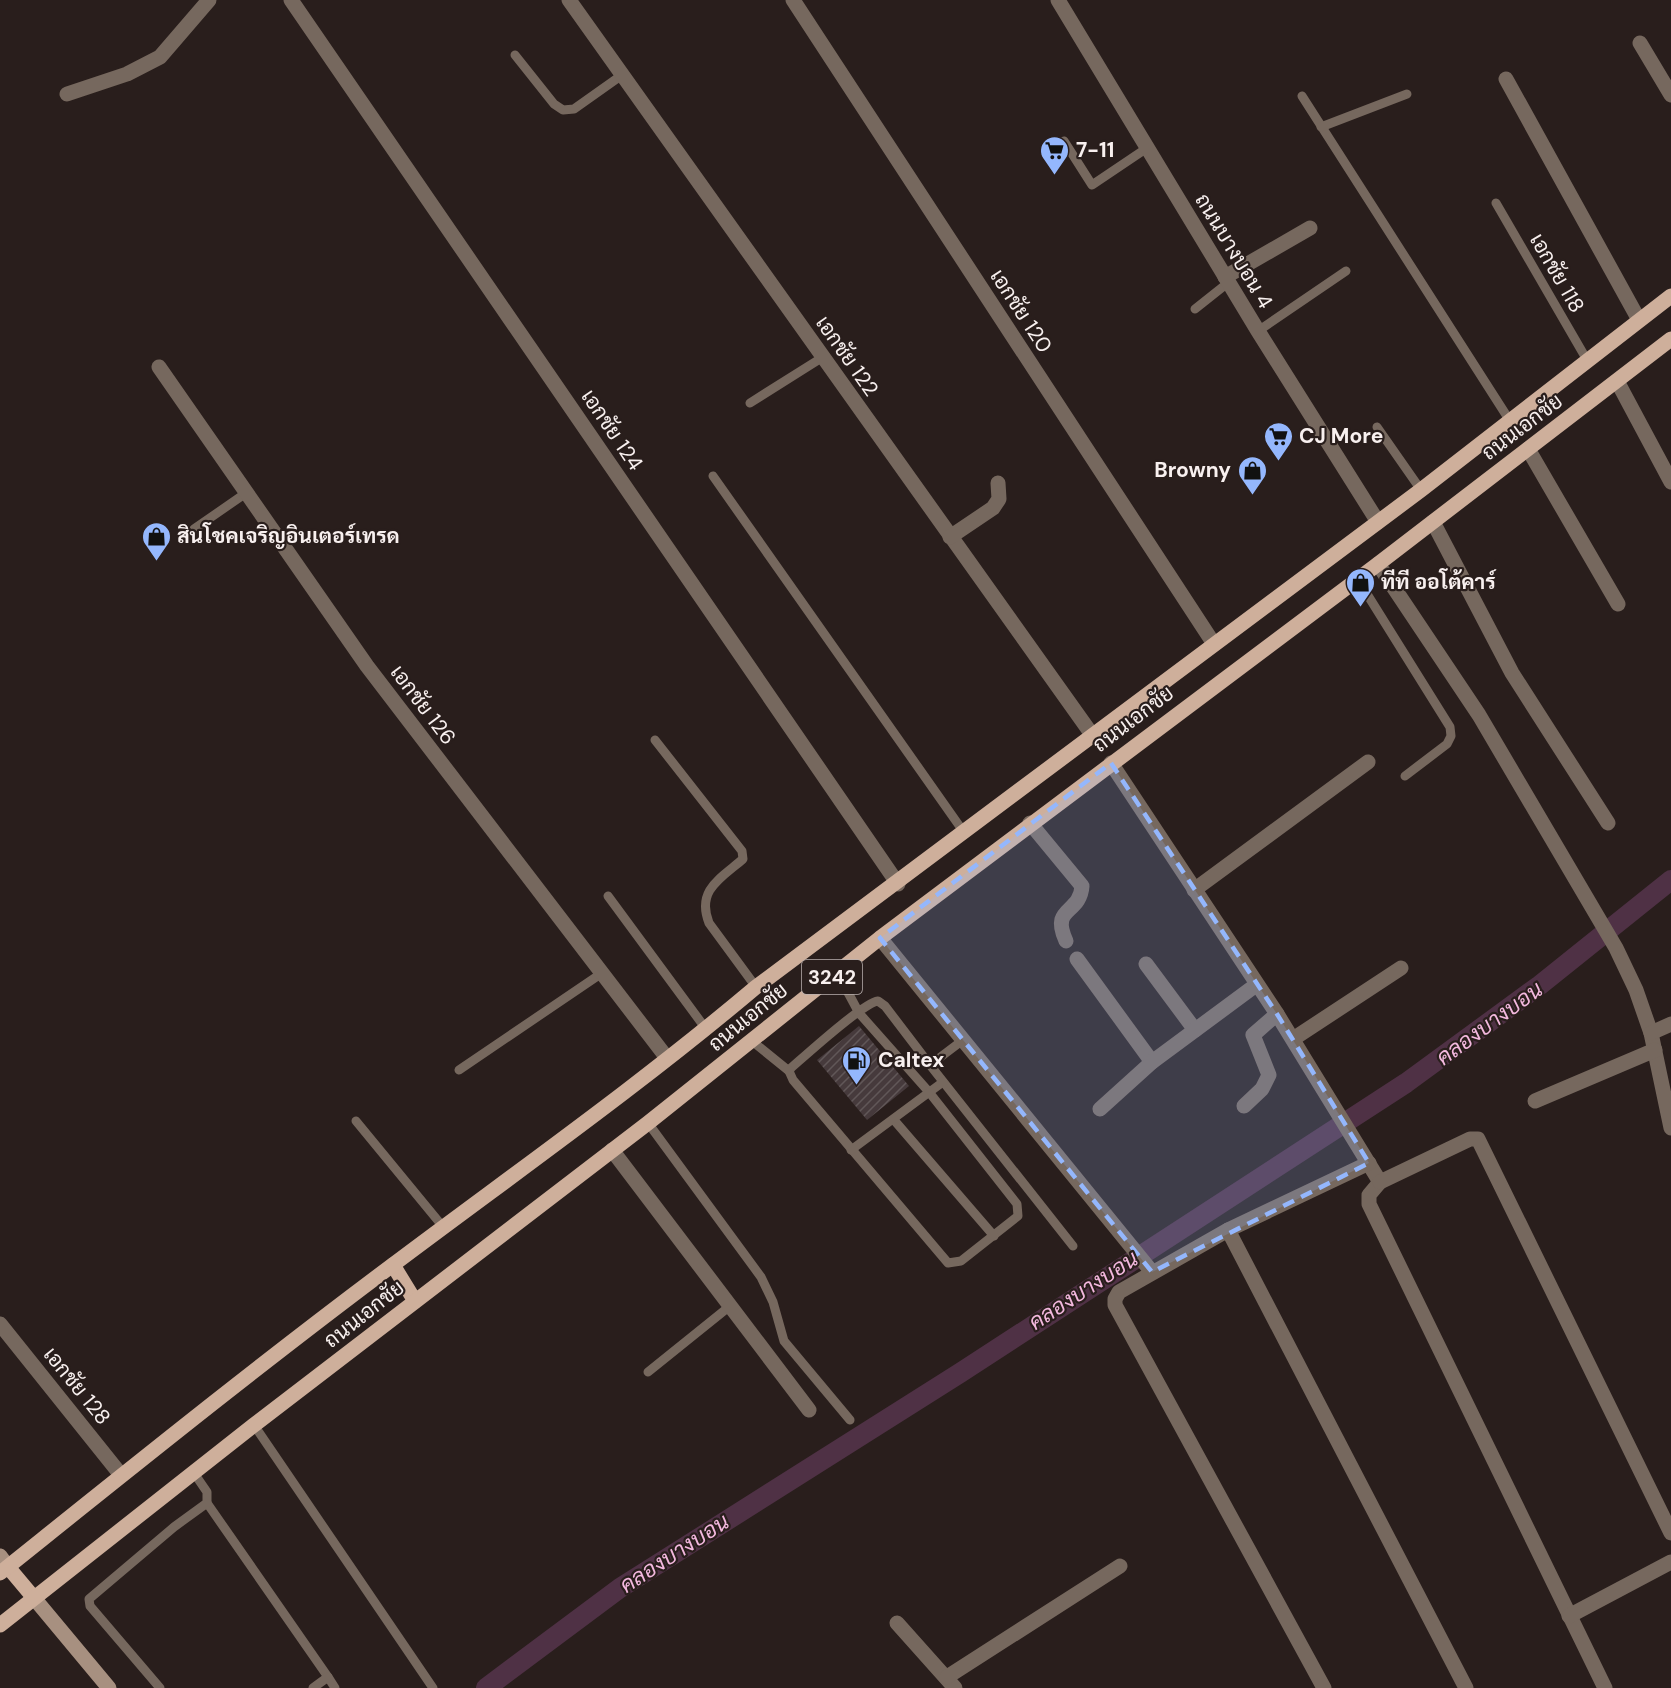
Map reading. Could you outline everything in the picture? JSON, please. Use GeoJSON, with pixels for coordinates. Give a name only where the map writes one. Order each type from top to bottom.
{"type":"FeatureCollection","features":[{"type":"Feature","properties":{"kind":"main road","name":"ถนนเอกชัย"},"geometry":{"type":"LineString","coordinates":[[3,1565],[393,1265],[706,1029],[756,987],[898,884],[963,831],[1421,490],[1671,296]]}},
{"type":"Feature","properties":{"kind":"main road","name":"ถนนเอกชัย"},"geometry":{"type":"LineString","coordinates":[[0,1625],[254,1425],[648,1123],[880,938],[1378,564],[1671,339]]}},
{"type":"Feature","properties":{"kind":"main road"},"geometry":{"type":"LineString","coordinates":[[393,1265],[415,1301]]}},
{"type":"Feature","properties":{"kind":"main road"},"geometry":{"type":"LineString","coordinates":[[3,1565],[109,1688]]}},
{"type":"Feature","properties":{"kind":"street"},"geometry":{"type":"LineString","coordinates":[[67,94],[127,74],[160,57],[209,0]]}},
{"type":"Feature","properties":{"kind":"street","name":"เอกชัย 124"},"geometry":{"type":"LineString","coordinates":[[291,0],[898,884]]}},
{"type":"Feature","properties":{"kind":"street","name":"เอกชัย 120"},"geometry":{"type":"LineString","coordinates":[[793,0],[1214,644]]}},
{"type":"Feature","properties":{"kind":"street","name":"ถนนบางบอน 4"},"geometry":{"type":"LineString","coordinates":[[1058,0],[1258,331],[1378,522]]}},
{"type":"Feature","properties":{"kind":"street","name":"เอกชัย 122"},"geometry":{"type":"LineString","coordinates":[[574,2],[622,75],[1093,736]]}},
{"type":"Feature","properties":{"kind":"street"},"geometry":{"type":"LineString","coordinates":[[1640,43],[1671,94]]}},
{"type":"Feature","properties":{"kind":"street"},"geometry":{"type":"LineString","coordinates":[[1506,79],[1640,320]]}},
{"type":"Feature","properties":{"kind":"street"},"geometry":{"type":"LineString","coordinates":[[1227,280],[1310,228]]}},
{"type":"Feature","properties":{"kind":"street","name":"เอกชัย 126"},"geometry":{"type":"LineString","coordinates":[[159,367],[367,666],[667,1058]]}},
{"type":"Feature","properties":{"kind":"street"},"geometry":{"type":"LineString","coordinates":[[1617,381],[1671,482]]}},
{"type":"Feature","properties":{"kind":"street"},"geometry":{"type":"LineString","coordinates":[[1528,449],[1618,604]]}},
{"type":"Feature","properties":{"kind":"street"},"geometry":{"type":"LineString","coordinates":[[950,537],[993,508],[999,499],[999,483]]}},
{"type":"Feature","properties":{"kind":"street"},"geometry":{"type":"LineString","coordinates":[[1433,522],[1512,673],[1608,824]]}},
{"type":"Feature","properties":{"kind":"street"},"geometry":{"type":"LineString","coordinates":[[1378,564],[1479,715],[1616,948],[1636,990],[1651,1033],[1671,1128]]}},
{"type":"Feature","properties":{"kind":"street"},"geometry":{"type":"LineString","coordinates":[[1194,890],[1368,762]]}},
{"type":"Feature","properties":{"kind":"street"},"geometry":{"type":"LineString","coordinates":[[1111,763],[1277,1014],[1380,1182]]}},
{"type":"Feature","properties":{"kind":"street"},"geometry":{"type":"LineString","coordinates":[[1030,824],[1082,886],[1078,900],[1061,919],[1059,927],[1066,941]]}},
{"type":"Feature","properties":{"kind":"street"},"geometry":{"type":"LineString","coordinates":[[880,938],[1148,1267]]}},
{"type":"Feature","properties":{"kind":"street"},"geometry":{"type":"LineString","coordinates":[[1077,959],[1152,1062]]}},
{"type":"Feature","properties":{"kind":"street"},"geometry":{"type":"LineString","coordinates":[[1146,964],[1195,1030]]}},
{"type":"Feature","properties":{"kind":"street"},"geometry":{"type":"LineString","coordinates":[[1293,1039],[1401,968]]}},
{"type":"Feature","properties":{"kind":"street"},"geometry":{"type":"LineString","coordinates":[[1100,1109],[1152,1062],[1257,985]]}},
{"type":"Feature","properties":{"kind":"street"},"geometry":{"type":"LineString","coordinates":[[1244,1106],[1262,1089],[1269,1075],[1253,1035],[1277,1014]]}},
{"type":"Feature","properties":{"kind":"street"},"geometry":{"type":"LineString","coordinates":[[1651,1033],[1671,1024]]}},
{"type":"Feature","properties":{"kind":"street"},"geometry":{"type":"LineString","coordinates":[[1534,1101],[1655,1050]]}},
{"type":"Feature","properties":{"kind":"street"},"geometry":{"type":"LineString","coordinates":[[1605,1688],[1369,1204],[1369,1195],[1380,1182],[1470,1139],[1478,1139],[1671,1533]]}},
{"type":"Feature","properties":{"kind":"street"},"geometry":{"type":"LineString","coordinates":[[612,1150],[809,1410]]}},
{"type":"Feature","properties":{"kind":"street"},"geometry":{"type":"LineString","coordinates":[[1324,1688],[1115,1305],[1114,1299],[1148,1267],[1369,1163]]}},
{"type":"Feature","properties":{"kind":"street"},"geometry":{"type":"LineString","coordinates":[[1228,1230],[1466,1688]]}},
{"type":"Feature","properties":{"kind":"street","name":"เอกชัย 128"},"geometry":{"type":"LineString","coordinates":[[0,1324],[121,1475]]}},
{"type":"Feature","properties":{"kind":"street"},"geometry":{"type":"LineString","coordinates":[[1569,1616],[1671,1562]]}},
{"type":"Feature","properties":{"kind":"street"},"geometry":{"type":"LineString","coordinates":[[897,1623],[951,1682],[1120,1566]]}},
{"type":"Feature","properties":{"kind":"lane"},"geometry":{"type":"LineString","coordinates":[[515,55],[554,104],[563,110],[574,109],[622,75]]}},
{"type":"Feature","properties":{"kind":"lane"},"geometry":{"type":"LineString","coordinates":[[1321,127],[1407,94]]}},
{"type":"Feature","properties":{"kind":"lane"},"geometry":{"type":"LineString","coordinates":[[1302,96],[1510,421]]}},
{"type":"Feature","properties":{"kind":"lane"},"geometry":{"type":"LineString","coordinates":[[1064,141],[1092,185],[1148,148]]}},
{"type":"Feature","properties":{"kind":"lane","name":"เอกชัย 118"},"geometry":{"type":"LineString","coordinates":[[1496,203],[1587,360]]}},
{"type":"Feature","properties":{"kind":"lane"},"geometry":{"type":"LineString","coordinates":[[1258,331],[1346,271]]}},
{"type":"Feature","properties":{"kind":"lane"},"geometry":{"type":"LineString","coordinates":[[1195,309],[1227,280]]}},
{"type":"Feature","properties":{"kind":"lane"},"geometry":{"type":"LineString","coordinates":[[750,403],[823,357]]}},
{"type":"Feature","properties":{"kind":"lane"},"geometry":{"type":"LineString","coordinates":[[1377,427],[1421,490]]}},
{"type":"Feature","properties":{"kind":"lane"},"geometry":{"type":"LineString","coordinates":[[713,476],[963,831]]}},
{"type":"Feature","properties":{"kind":"lane"},"geometry":{"type":"LineString","coordinates":[[194,529],[246,493]]}},
{"type":"Feature","properties":{"kind":"lane"},"geometry":{"type":"LineString","coordinates":[[1357,578],[1450,727],[1451,736],[1448,744],[1405,776]]}},
{"type":"Feature","properties":{"kind":"lane"},"geometry":{"type":"LineString","coordinates":[[655,741],[742,851],[743,859],[708,890],[705,911],[710,923],[756,987]]}},
{"type":"Feature","properties":{"kind":"lane"},"geometry":{"type":"LineString","coordinates":[[608,896],[706,1029]]}},
{"type":"Feature","properties":{"kind":"lane"},"geometry":{"type":"LineString","coordinates":[[752,1041],[789,1071],[793,1080],[948,1263],[961,1261],[994,1236],[1018,1216],[1017,1204],[929,1092],[859,1013],[837,972]]}},
{"type":"Feature","properties":{"kind":"lane"},"geometry":{"type":"LineString","coordinates":[[459,1070],[602,973]]}},
{"type":"Feature","properties":{"kind":"lane"},"geometry":{"type":"LineString","coordinates":[[789,1071],[872,1002],[878,1001],[885,1006],[1072,1246]]}},
{"type":"Feature","properties":{"kind":"lane"},"geometry":{"type":"LineString","coordinates":[[930,1065],[963,1040]]}},
{"type":"Feature","properties":{"kind":"lane"},"geometry":{"type":"LineString","coordinates":[[851,1150],[943,1082]]}},
{"type":"Feature","properties":{"kind":"lane"},"geometry":{"type":"LineString","coordinates":[[894,1120],[994,1236]]}},
{"type":"Feature","properties":{"kind":"lane"},"geometry":{"type":"LineString","coordinates":[[356,1121],[444,1228]]}},
{"type":"Feature","properties":{"kind":"lane"},"geometry":{"type":"LineString","coordinates":[[648,1123],[761,1277],[773,1302],[784,1341],[850,1420]]}},
{"type":"Feature","properties":{"kind":"lane"},"geometry":{"type":"LineString","coordinates":[[648,1372],[730,1306]]}},
{"type":"Feature","properties":{"kind":"lane"},"geometry":{"type":"LineString","coordinates":[[254,1425],[433,1688]]}},
{"type":"Feature","properties":{"kind":"lane"},"geometry":{"type":"LineString","coordinates":[[160,1688],[90,1606],[89,1599],[174,1527],[207,1503],[209,1498],[207,1492],[194,1473]]}},
{"type":"Feature","properties":{"kind":"lane"},"geometry":{"type":"LineString","coordinates":[[207,1503],[335,1688]]}},
{"type":"Feature","properties":{"kind":"lane"},"geometry":{"type":"LineString","coordinates":[[313,1688],[328,1677]]}},
{"type":"Feature","properties":{"kind":"highlighted area"},"geometry":{"type":"Polygon","coordinates":[[[1111,763],[1277,1014],[1369,1163],[1152,1272],[880,938],[1111,763]]]}},
{"type":"Feature","properties":{"kind":"building"},"geometry":{"type":"Polygon","coordinates":[[[859,1026],[909,1086],[867,1120],[817,1060],[859,1026]]]}},
{"type":"Feature","properties":{"kind":"waterway","name":"คลองบางบอน"},"geometry":{"type":"LineString","coordinates":[[486,1688],[620,1588],[960,1373],[1406,1083],[1540,985],[1671,880]]}},
{"type":"Feature","properties":{"kind":"place","name":"7-11"},"geometry":{"type":"Point","coordinates":[1055,176]}},
{"type":"Feature","properties":{"kind":"place","name":"CJ More"},"geometry":{"type":"Point","coordinates":[1278,462]}},
{"type":"Feature","properties":{"kind":"place","name":"Browny"},"geometry":{"type":"Point","coordinates":[1252,496]}},
{"type":"Feature","properties":{"kind":"place","name":"สินโชคเจริญอินเตอร์เทรด"},"geometry":{"type":"Point","coordinates":[156,562]}},
{"type":"Feature","properties":{"kind":"place","name":"ทีที ออโต้คาร์"},"geometry":{"type":"Point","coordinates":[1360,608]}},
{"type":"Feature","properties":{"kind":"place","name":"Caltex"},"geometry":{"type":"Point","coordinates":[857,1086]}}]}
